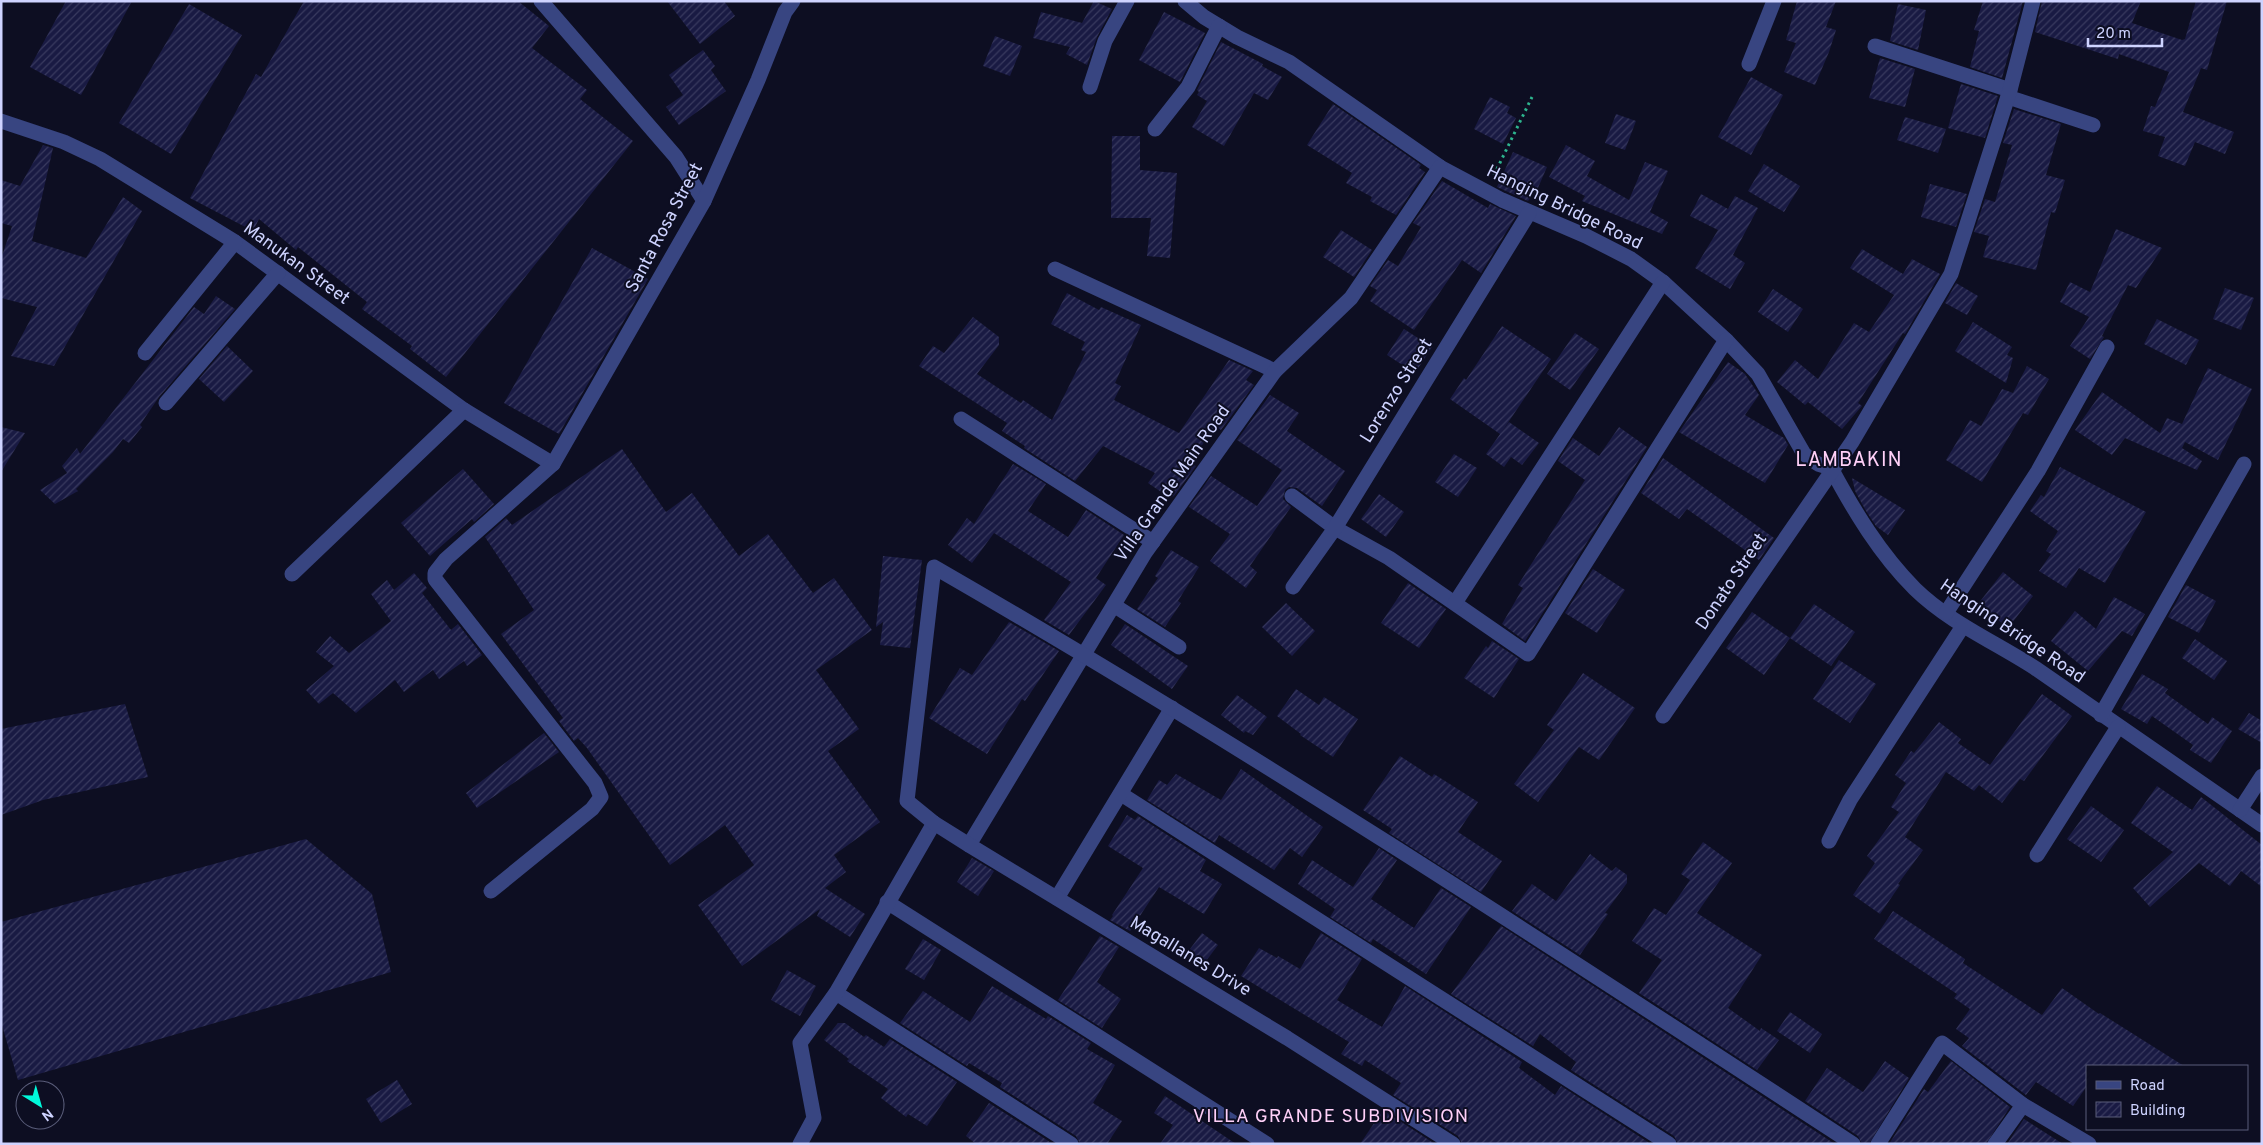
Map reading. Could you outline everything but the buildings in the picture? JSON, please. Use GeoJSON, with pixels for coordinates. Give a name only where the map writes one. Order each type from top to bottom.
{"type":"FeatureCollection","features":[{"type":"Feature","properties":{"kind":"street"},"geometry":{"type":"LineString","coordinates":[[541,1],[676,157],[704,201]]}},
{"type":"Feature","properties":{"kind":"street","name":"Santa Rosa Street"},"geometry":{"type":"LineString","coordinates":[[491,891],[592,809],[601,797],[594,783],[435,579],[435,573],[446,559],[554,464],[704,201],[758,80],[785,12],[793,1]]}},
{"type":"Feature","properties":{"kind":"street"},"geometry":{"type":"LineString","coordinates":[[1090,87],[1105,41],[1127,1]]}},
{"type":"Feature","properties":{"kind":"street","name":"Hanging Bridge Road"},"geometry":{"type":"LineString","coordinates":[[1185,1],[1204,17],[1219,26],[1289,62],[1440,167],[1530,213],[1586,236],[1632,260],[1663,282],[1726,340],[1758,374],[1804,454],[1818,464],[1831,468],[1852,508],[1897,570],[1917,591],[1963,626],[2033,667],[2262,826]]}},
{"type":"Feature","properties":{"kind":"street"},"geometry":{"type":"LineString","coordinates":[[1749,64],[1774,1]]}},
{"type":"Feature","properties":{"kind":"street","name":"Donato Street"},"geometry":{"type":"LineString","coordinates":[[1663,716],[1831,468],[1852,442],[1951,274],[2009,93],[2033,1]]}},
{"type":"Feature","properties":{"kind":"street"},"geometry":{"type":"LineString","coordinates":[[1155,129],[1188,87],[1219,26]]}},
{"type":"Feature","properties":{"kind":"street"},"geometry":{"type":"LineString","coordinates":[[1876,46],[2093,125]]}},
{"type":"Feature","properties":{"kind":"street","name":"Manukan Street"},"geometry":{"type":"LineString","coordinates":[[1,121],[64,142],[100,159],[235,242],[464,410],[554,464]]}},
{"type":"Feature","properties":{"kind":"street","name":"Villa Grande Main Road"},"geometry":{"type":"LineString","coordinates":[[968,845],[1028,743],[1115,606],[1153,542],[1275,371],[1351,298],[1440,167]]}},
{"type":"Feature","properties":{"kind":"street","name":"Lorenzo Street"},"geometry":{"type":"LineString","coordinates":[[1293,587],[1335,528],[1530,213]]}},
{"type":"Feature","properties":{"kind":"street"},"geometry":{"type":"LineString","coordinates":[[144,353],[235,242]]}},
{"type":"Feature","properties":{"kind":"street"},"geometry":{"type":"LineString","coordinates":[[1055,269],[1275,371]]}},
{"type":"Feature","properties":{"kind":"street"},"geometry":{"type":"LineString","coordinates":[[166,402],[278,273]]}},
{"type":"Feature","properties":{"kind":"street"},"geometry":{"type":"LineString","coordinates":[[1455,603],[1663,282]]}},
{"type":"Feature","properties":{"kind":"street"},"geometry":{"type":"LineString","coordinates":[[1292,496],[1335,528],[1389,558],[1528,654],[1726,340]]}},
{"type":"Feature","properties":{"kind":"street"},"geometry":{"type":"LineString","coordinates":[[1946,613],[2038,471],[2107,347]]}},
{"type":"Feature","properties":{"kind":"street"},"geometry":{"type":"LineString","coordinates":[[292,574],[464,410]]}},
{"type":"Feature","properties":{"kind":"street"},"geometry":{"type":"LineString","coordinates":[[961,419],[1153,542]]}},
{"type":"Feature","properties":{"kind":"street"},"geometry":{"type":"LineString","coordinates":[[2101,715],[2244,464]]}},
{"type":"Feature","properties":{"kind":"street","name":"Magallanes Drive"},"geometry":{"type":"LineString","coordinates":[[1085,654],[934,567],[907,801],[934,823],[968,845],[1287,1038],[1453,1144]]}},
{"type":"Feature","properties":{"kind":"street"},"geometry":{"type":"LineString","coordinates":[[1115,606],[1179,647]]}},
{"type":"Feature","properties":{"kind":"street"},"geometry":{"type":"LineString","coordinates":[[1829,842],[1850,800],[1963,626]]}},
{"type":"Feature","properties":{"kind":"street"},"geometry":{"type":"LineString","coordinates":[[1085,654],[1433,870],[1853,1144]]}},
{"type":"Feature","properties":{"kind":"street"},"geometry":{"type":"LineString","coordinates":[[1057,898],[1172,708]]}},
{"type":"Feature","properties":{"kind":"street"},"geometry":{"type":"LineString","coordinates":[[2037,855],[2118,727]]}},
{"type":"Feature","properties":{"kind":"street"},"geometry":{"type":"LineString","coordinates":[[2240,810],[2262,776]]}},
{"type":"Feature","properties":{"kind":"street"},"geometry":{"type":"LineString","coordinates":[[1121,794],[1669,1144]]}},
{"type":"Feature","properties":{"kind":"street"},"geometry":{"type":"LineString","coordinates":[[800,1144],[814,1118],[800,1043],[836,993],[886,902],[934,823]]}},
{"type":"Feature","properties":{"kind":"street"},"geometry":{"type":"LineString","coordinates":[[886,902],[1267,1144]]}},
{"type":"Feature","properties":{"kind":"street"},"geometry":{"type":"LineString","coordinates":[[836,993],[1071,1144]]}},
{"type":"Feature","properties":{"kind":"street"},"geometry":{"type":"LineString","coordinates":[[1878,1144],[1942,1043],[2023,1105],[2089,1144]]}},
{"type":"Feature","properties":{"kind":"street"},"geometry":{"type":"LineString","coordinates":[[1995,1144],[2023,1105]]}},
{"type":"Feature","properties":{"kind":"path"},"geometry":{"type":"LineString","coordinates":[[1487,192],[1532,97]]}},
{"type":"Feature","properties":{"kind":"district","name":"LAMBAKIN"},"geometry":{"type":"Point","coordinates":[1849,461]}},
{"type":"Feature","properties":{"kind":"district","name":"VILLA GRANDE SUBDIVISION"},"geometry":{"type":"Point","coordinates":[1331,1117]}}]}
